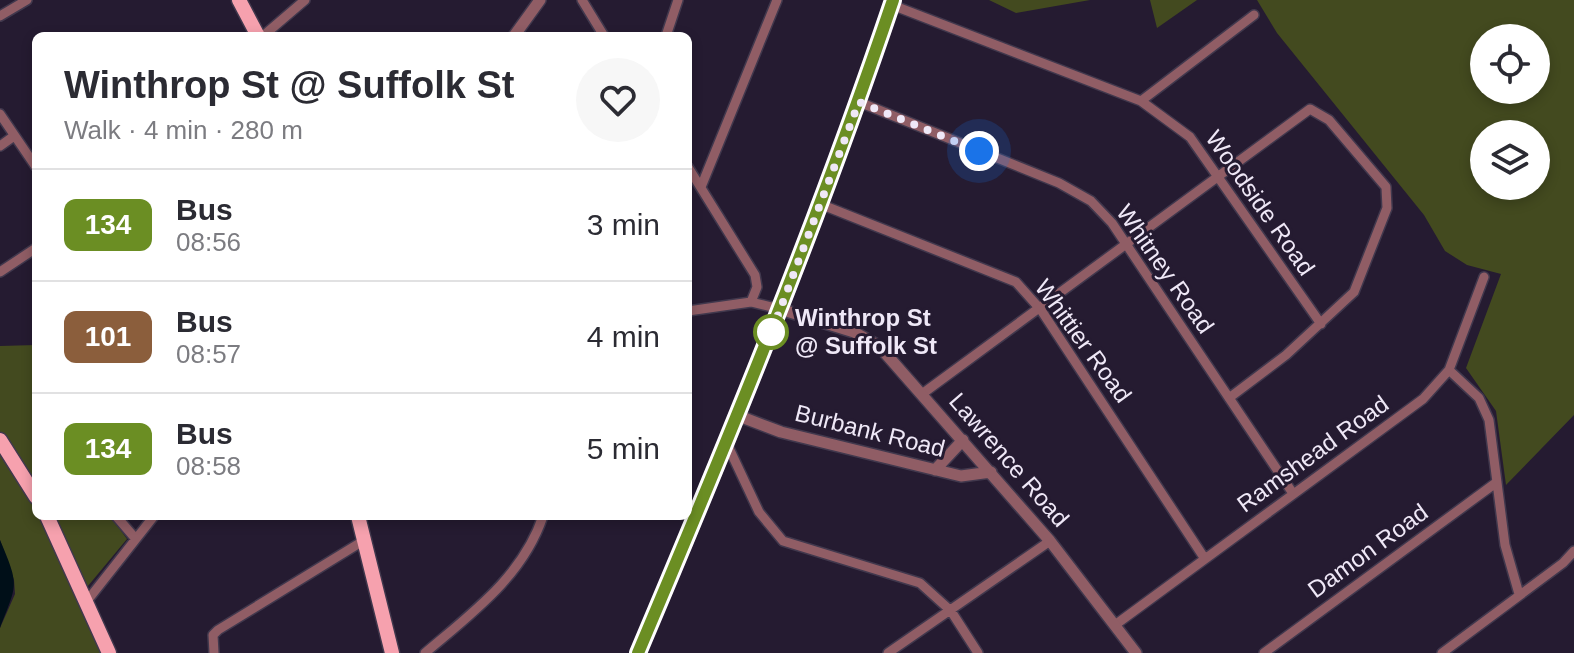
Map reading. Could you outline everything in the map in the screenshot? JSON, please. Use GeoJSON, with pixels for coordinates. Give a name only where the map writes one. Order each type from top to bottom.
{"type":"FeatureCollection","features":[{"type":"Feature","properties":{"kind":"main road"},"geometry":{"type":"LineString","coordinates":[[239,0],[259,32]]}},
{"type":"Feature","properties":{"kind":"main road"},"geometry":{"type":"LineString","coordinates":[[638,653],[739,416],[859,102],[892,2]]}},
{"type":"Feature","properties":{"kind":"main road"},"geometry":{"type":"LineString","coordinates":[[0,440],[32,491]]}},
{"type":"Feature","properties":{"kind":"main road"},"geometry":{"type":"LineString","coordinates":[[49,520],[109,653]]}},
{"type":"Feature","properties":{"kind":"main road"},"geometry":{"type":"LineString","coordinates":[[359,520],[392,653]]}},
{"type":"Feature","properties":{"kind":"street"},"geometry":{"type":"LineString","coordinates":[[0,16],[27,0]]}},
{"type":"Feature","properties":{"kind":"street"},"geometry":{"type":"LineString","coordinates":[[266,32],[305,0]]}},
{"type":"Feature","properties":{"kind":"street"},"geometry":{"type":"LineString","coordinates":[[517,32],[540,0]]}},
{"type":"Feature","properties":{"kind":"street"},"geometry":{"type":"LineString","coordinates":[[582,0],[602,32]]}},
{"type":"Feature","properties":{"kind":"street"},"geometry":{"type":"LineString","coordinates":[[667,32],[678,0]]}},
{"type":"Feature","properties":{"kind":"street"},"geometry":{"type":"LineString","coordinates":[[701,187],[777,0]]}},
{"type":"Feature","properties":{"kind":"street","name":"Woodside Road"},"geometry":{"type":"LineString","coordinates":[[892,2],[1141,101],[1190,137],[1321,324]]}},
{"type":"Feature","properties":{"kind":"street"},"geometry":{"type":"LineString","coordinates":[[1141,101],[1254,15]]}},
{"type":"Feature","properties":{"kind":"street","name":"Whitney Road"},"geometry":{"type":"LineString","coordinates":[[859,102],[1059,183],[1091,201],[1127,246],[1292,492]]}},
{"type":"Feature","properties":{"kind":"street"},"geometry":{"type":"LineString","coordinates":[[922,394],[1041,310],[1310,109],[1329,120],[1386,187],[1387,208],[1354,292],[1321,324],[1229,398]]}},
{"type":"Feature","properties":{"kind":"street"},"geometry":{"type":"LineString","coordinates":[[0,114],[32,161]]}},
{"type":"Feature","properties":{"kind":"street"},"geometry":{"type":"LineString","coordinates":[[0,146],[14,136]]}},
{"type":"Feature","properties":{"kind":"street"},"geometry":{"type":"LineString","coordinates":[[692,173],[755,275],[757,287],[751,302]]}},
{"type":"Feature","properties":{"kind":"street","name":"Whittier Road"},"geometry":{"type":"LineString","coordinates":[[820,204],[1016,282],[1041,310],[1205,559]]}},
{"type":"Feature","properties":{"kind":"street"},"geometry":{"type":"LineString","coordinates":[[0,272],[32,251]]}},
{"type":"Feature","properties":{"kind":"street","name":"Ramshead Road"},"geometry":{"type":"LineString","coordinates":[[1115,625],[1292,492],[1423,399],[1449,370],[1484,277]]}},
{"type":"Feature","properties":{"kind":"street"},"geometry":{"type":"LineString","coordinates":[[692,310],[751,302],[780,309]]}},
{"type":"Feature","properties":{"kind":"street","name":"Lawrence Road"},"geometry":{"type":"LineString","coordinates":[[780,309],[867,338],[922,394],[1050,541],[1136,653]]}},
{"type":"Feature","properties":{"kind":"street"},"geometry":{"type":"LineString","coordinates":[[1449,370],[1479,398],[1489,420],[1505,545],[1519,594]]}},
{"type":"Feature","properties":{"kind":"street","name":"Burbank Road"},"geometry":{"type":"LineString","coordinates":[[739,416],[781,432],[961,476],[991,472]]}},
{"type":"Feature","properties":{"kind":"street"},"geometry":{"type":"LineString","coordinates":[[935,470],[963,440]]}},
{"type":"Feature","properties":{"kind":"street"},"geometry":{"type":"LineString","coordinates":[[727,444],[759,512],[783,541],[920,583],[951,611],[978,653]]}},
{"type":"Feature","properties":{"kind":"street","name":"Damon Road"},"geometry":{"type":"LineString","coordinates":[[1264,653],[1497,482]]}},
{"type":"Feature","properties":{"kind":"street"},"geometry":{"type":"LineString","coordinates":[[119,520],[135,538]]}},
{"type":"Feature","properties":{"kind":"street"},"geometry":{"type":"LineString","coordinates":[[87,601],[151,520]]}},
{"type":"Feature","properties":{"kind":"street"},"geometry":{"type":"LineString","coordinates":[[425,653],[504,583],[525,557],[541,520]]}},
{"type":"Feature","properties":{"kind":"street"},"geometry":{"type":"LineString","coordinates":[[214,653],[213,635],[218,630],[363,541]]}},
{"type":"Feature","properties":{"kind":"street"},"geometry":{"type":"LineString","coordinates":[[888,653],[1050,541]]}},
{"type":"Feature","properties":{"kind":"street"},"geometry":{"type":"LineString","coordinates":[[1442,653],[1563,563],[1574,551]]}},
{"type":"Feature","properties":{"kind":"green space"},"geometry":{"type":"Polygon","coordinates":[[[989,0],[1090,0],[1016,13],[989,0]]]}},
{"type":"Feature","properties":{"kind":"green space"},"geometry":{"type":"Polygon","coordinates":[[[1150,0],[1197,0],[1157,28],[1150,0]]]}},
{"type":"Feature","properties":{"kind":"green space"},"geometry":{"type":"Polygon","coordinates":[[[1257,0],[1574,0],[1574,415],[1506,485],[1496,411],[1466,368],[1501,274],[1467,265],[1445,251],[1424,215],[1277,33],[1257,0]]]}},
{"type":"Feature","properties":{"kind":"green space"},"geometry":{"type":"Polygon","coordinates":[[[32,345],[32,520],[113,520],[127,539],[78,598],[101,653],[0,653],[0,628],[15,594],[14,580],[0,540],[0,346],[32,345]]]}},
{"type":"Feature","properties":{"kind":"shaded area"},"geometry":{"type":"Polygon","coordinates":[[[0,540],[11,567],[14,585],[0,628],[0,540]]]}},
{"type":"Feature","properties":{"kind":"bus line","name":"134"},"geometry":{"type":"LineString","coordinates":[[638,653],[739,416],[859,102],[893,0]]}},
{"type":"Feature","properties":{"kind":"place","name":"Winthrop St @ Suffolk St"},"geometry":{"type":"Point","coordinates":[771,332]}},
{"type":"Feature","properties":{"kind":"route"},"geometry":{"type":"LineString","coordinates":[[771,332],[767,344],[859,102],[979,151]]}}]}
